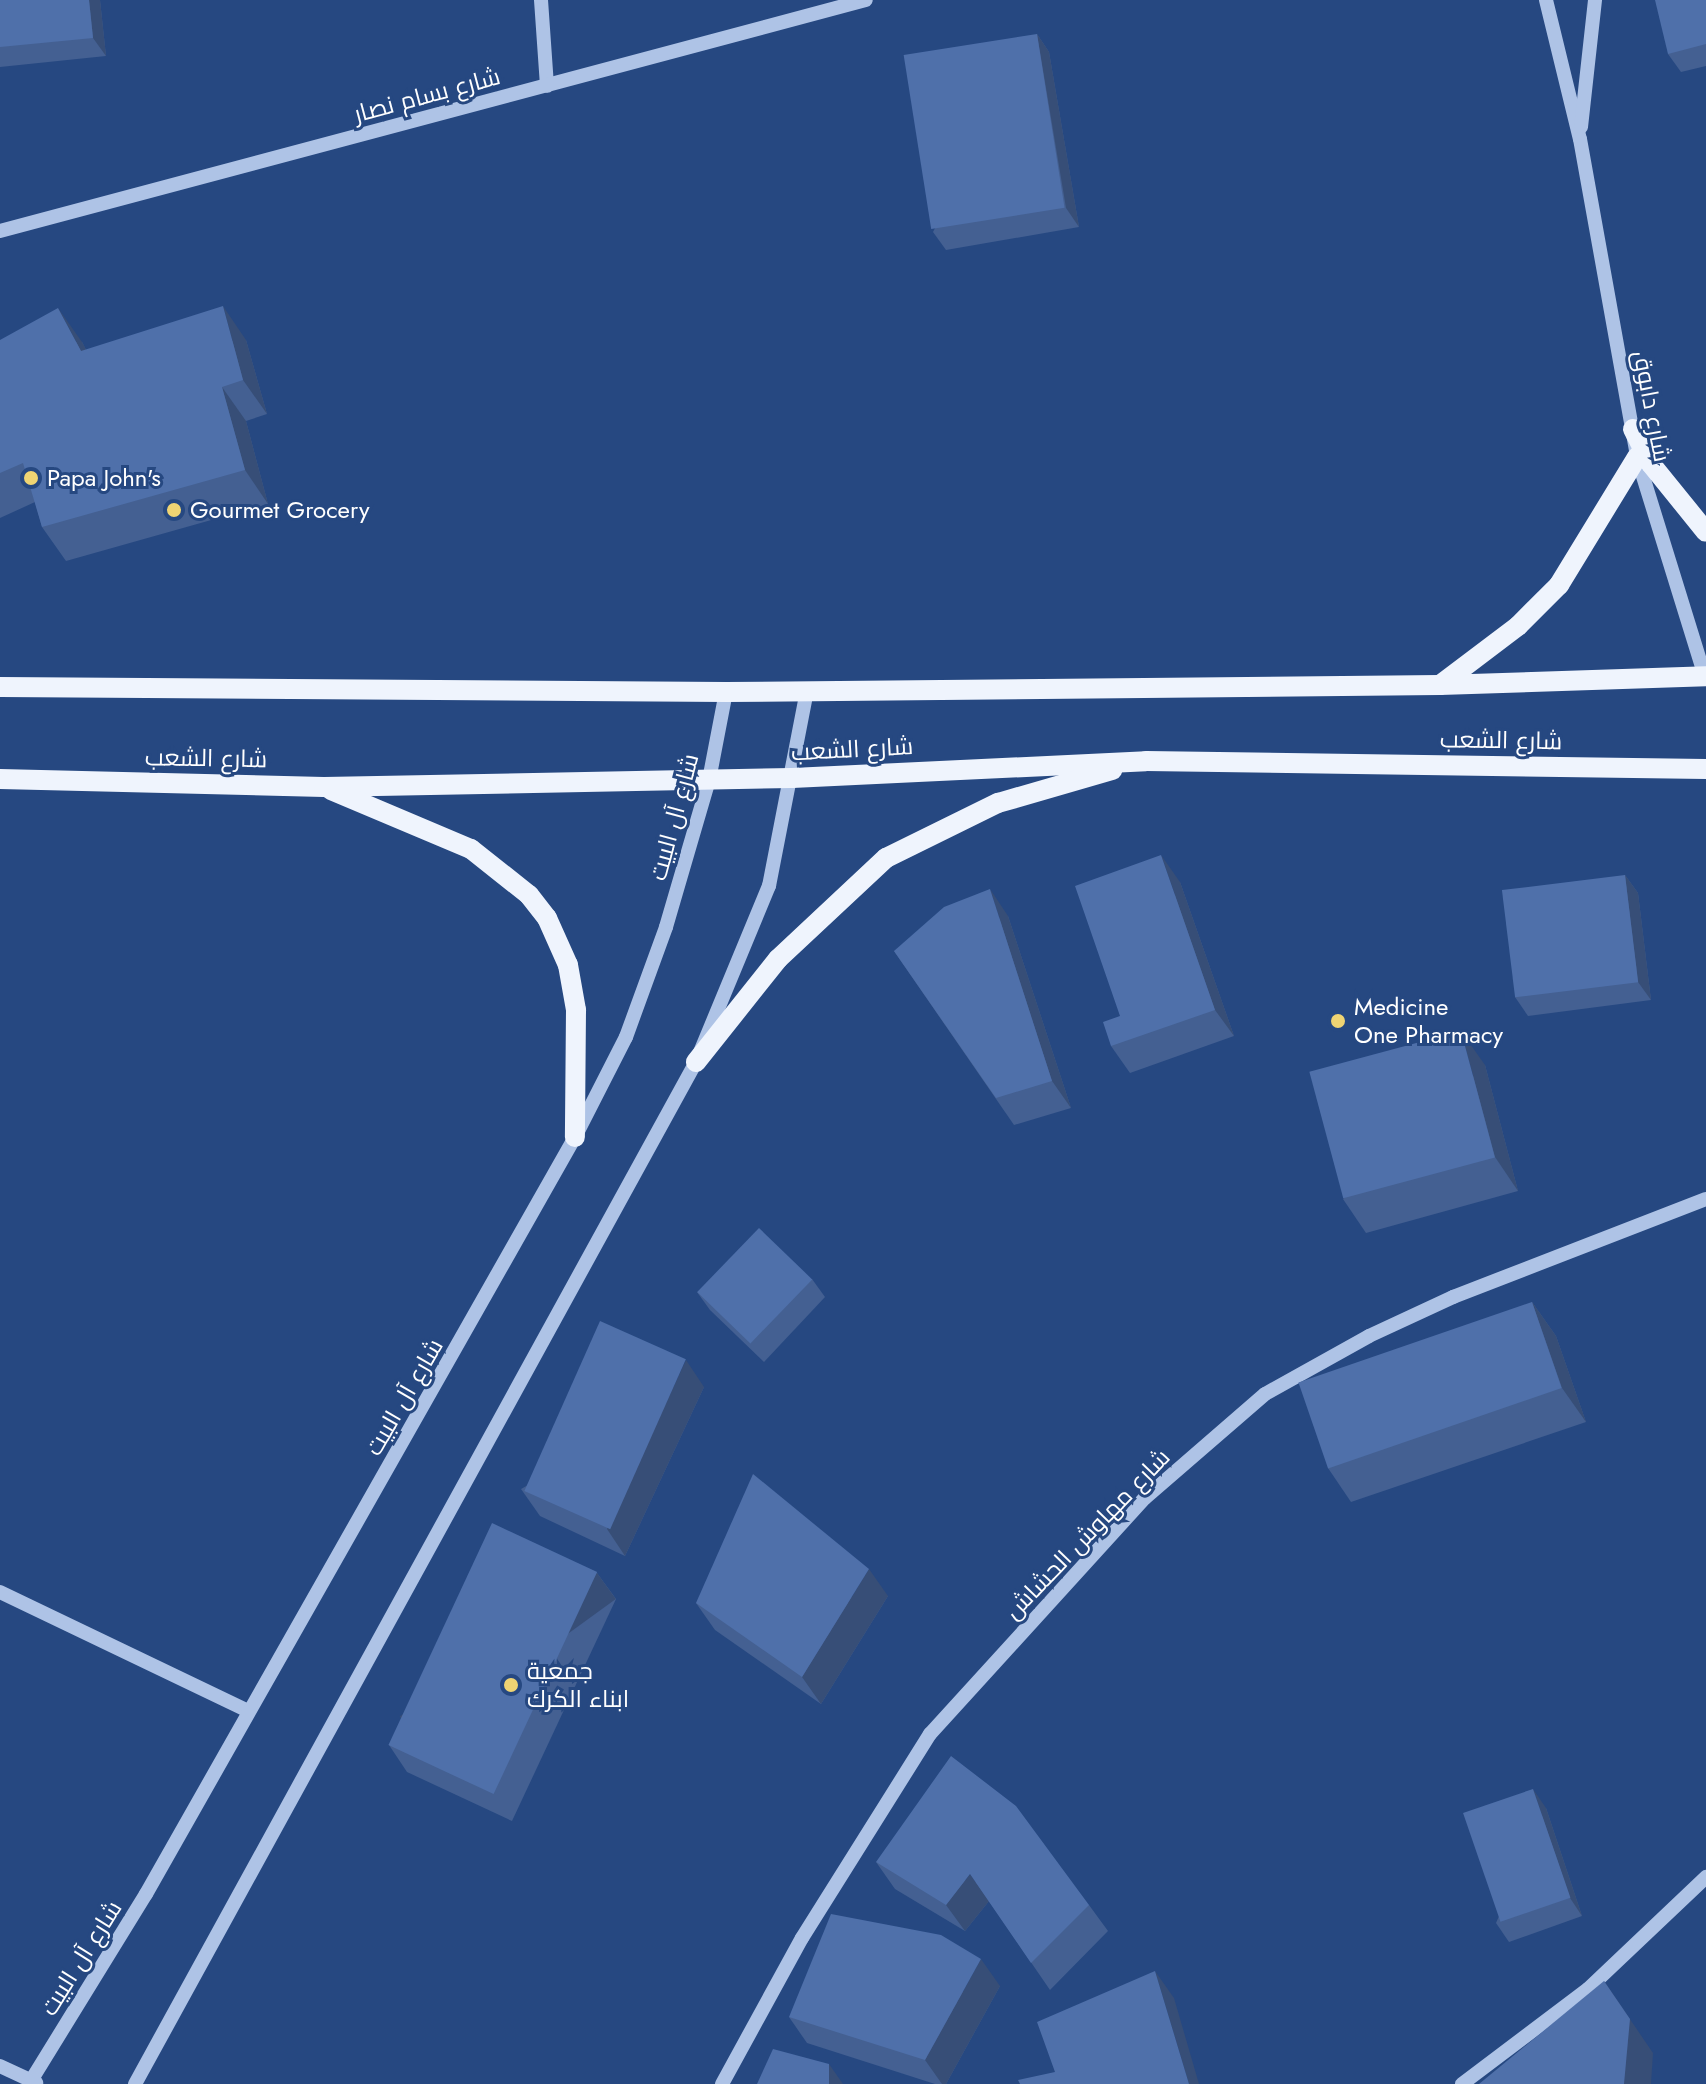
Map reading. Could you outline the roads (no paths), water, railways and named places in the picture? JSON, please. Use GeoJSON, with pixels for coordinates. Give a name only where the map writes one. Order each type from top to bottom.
{"type":"FeatureCollection","features":[{"type":"Feature","properties":{"kind":"main road"},"geometry":{"type":"LineString","coordinates":[[1633,429],[1651,464],[1706,532]]}},
{"type":"Feature","properties":{"kind":"main road"},"geometry":{"type":"LineString","coordinates":[[1440,685],[1518,626],[1552,593],[1576,564],[1637,457]]}},
{"type":"Feature","properties":{"kind":"main road"},"geometry":{"type":"LineString","coordinates":[[0,687],[726,692],[1440,685],[1706,676]]}},
{"type":"Feature","properties":{"kind":"main road"},"geometry":{"type":"LineString","coordinates":[[696,1062],[778,959],[886,858],[998,803],[1146,761]]}},
{"type":"Feature","properties":{"kind":"main road","name":"شارع الشعب"},"geometry":{"type":"LineString","coordinates":[[0,779],[324,787],[792,778],[1146,761],[1706,769]]}},
{"type":"Feature","properties":{"kind":"main road"},"geometry":{"type":"LineString","coordinates":[[324,787],[471,849],[529,895],[547,918],[568,965],[576,1010],[575,1137]]}},
{"type":"Feature","properties":{"kind":"street"},"geometry":{"type":"LineString","coordinates":[[541,0],[547,86]]}},
{"type":"Feature","properties":{"kind":"street","name":"شارع بسام نصار"},"geometry":{"type":"LineString","coordinates":[[0,231],[866,0]]}},
{"type":"Feature","properties":{"kind":"street","name":"شارع دابوق"},"geometry":{"type":"LineString","coordinates":[[1546,0],[1580,139],[1637,457],[1706,676]]}},
{"type":"Feature","properties":{"kind":"street","name":"شارع دابوق"},"geometry":{"type":"LineString","coordinates":[[1580,139],[1595,0]]}},
{"type":"Feature","properties":{"kind":"street"},"geometry":{"type":"LineString","coordinates":[[135,2084],[696,1062],[769,886],[807,690]]}},
{"type":"Feature","properties":{"kind":"street","name":"شارع آل البيت"},"geometry":{"type":"LineString","coordinates":[[33,2083],[146,1894],[246,1710],[575,1137],[626,1037],[666,927],[709,780],[726,692]]}},
{"type":"Feature","properties":{"kind":"street","name":"شارع مهاوش الحشاش"},"geometry":{"type":"LineString","coordinates":[[722,2084],[802,1938],[930,1734],[1145,1498],[1265,1394],[1369,1336],[1453,1297],[1706,1199]]}},
{"type":"Feature","properties":{"kind":"street"},"geometry":{"type":"LineString","coordinates":[[0,1592],[246,1710]]}},
{"type":"Feature","properties":{"kind":"street"},"geometry":{"type":"LineString","coordinates":[[1462,2084],[1588,1989],[1706,1877]]}},
{"type":"Feature","properties":{"kind":"street"},"geometry":{"type":"LineString","coordinates":[[0,2066],[33,2083]]}},
{"type":"Feature","properties":{"kind":"place","name":"Papa John's"},"geometry":{"type":"Point","coordinates":[31,478]}},
{"type":"Feature","properties":{"kind":"place","name":"Gourmet Grocery"},"geometry":{"type":"Point","coordinates":[174,510]}},
{"type":"Feature","properties":{"kind":"place","name":"Medicine One Pharmacy"},"geometry":{"type":"Point","coordinates":[1338,1021]}},
{"type":"Feature","properties":{"kind":"place","name":"جمعية ابناء الكرك"},"geometry":{"type":"Point","coordinates":[511,1685]}}]}
